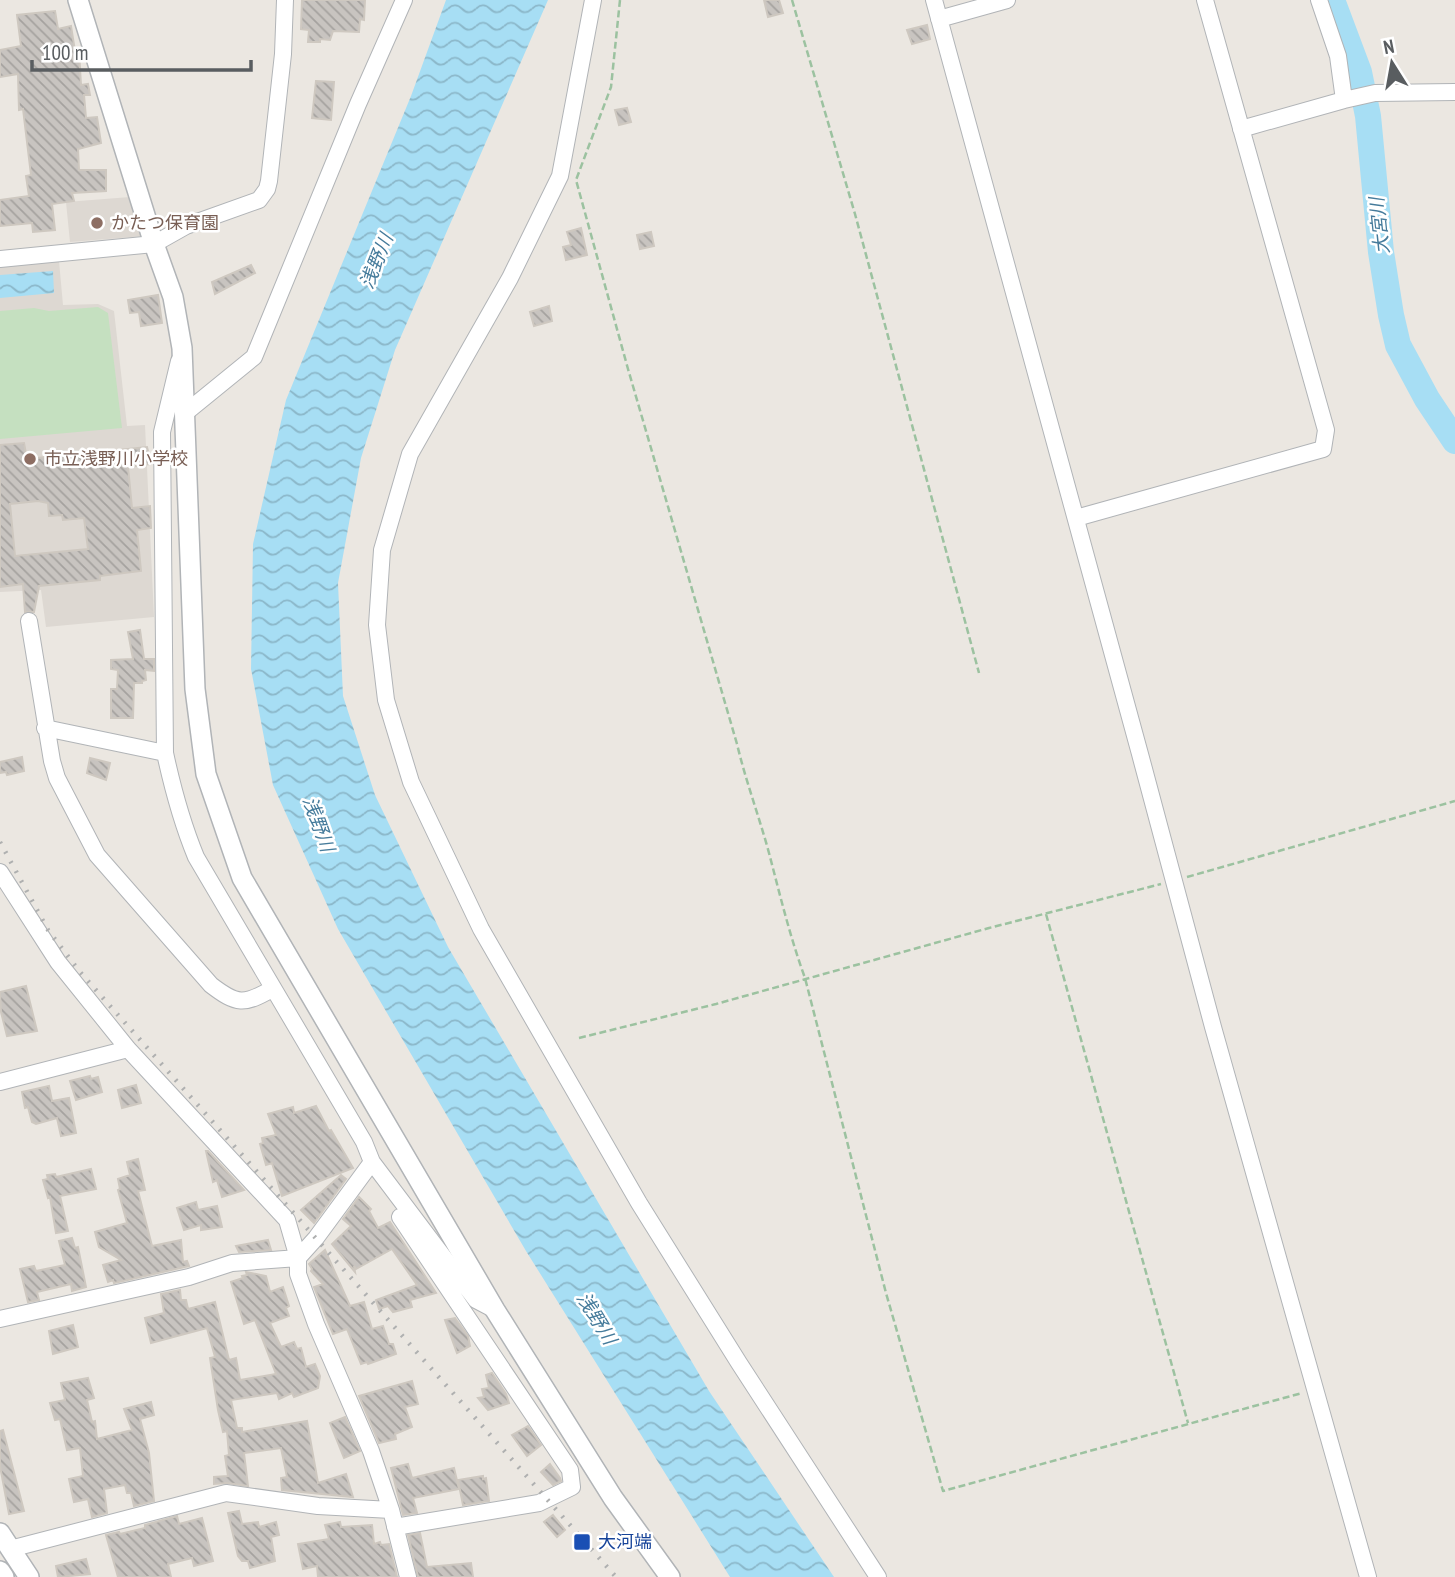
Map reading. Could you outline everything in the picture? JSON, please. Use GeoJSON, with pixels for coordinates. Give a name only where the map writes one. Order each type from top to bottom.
{"type":"FeatureCollection","features":[{"type":"Feature","properties":{"kind":"street"},"geometry":{"type":"LineString","coordinates":[[78,0],[173,297],[182,348],[195,689],[206,774],[242,878],[495,1310],[613,1498],[670,1577]]}},
{"type":"Feature","properties":{"kind":"street"},"geometry":{"type":"LineString","coordinates":[[0,260],[154,244],[186,226],[259,200],[267,189],[283,54],[285,0]]}},
{"type":"Feature","properties":{"kind":"street"},"geometry":{"type":"LineString","coordinates":[[184,414],[254,357],[358,104],[404,0]]}},
{"type":"Feature","properties":{"kind":"street"},"geometry":{"type":"LineString","coordinates":[[593,0],[560,176],[510,278],[410,454],[388,526],[382,550],[377,625],[386,700],[411,782],[481,929],[646,1214],[738,1363],[878,1577]]}},
{"type":"Feature","properties":{"kind":"street"},"geometry":{"type":"LineString","coordinates":[[934,0],[1173,881],[1368,1577]]}},
{"type":"Feature","properties":{"kind":"street"},"geometry":{"type":"LineString","coordinates":[[939,19],[1007,0]]}},
{"type":"Feature","properties":{"kind":"street"},"geometry":{"type":"LineString","coordinates":[[1076,518],[1323,449],[1326,430],[1205,0]]}},
{"type":"Feature","properties":{"kind":"street"},"geometry":{"type":"LineString","coordinates":[[1320,0],[1338,56],[1347,99]]}},
{"type":"Feature","properties":{"kind":"street"},"geometry":{"type":"LineString","coordinates":[[1241,129],[1375,93],[1455,92]]}},
{"type":"Feature","properties":{"kind":"street"},"geometry":{"type":"LineString","coordinates":[[182,348],[162,432],[165,754],[182,824],[196,858],[364,1143],[370,1165],[570,1470],[572,1487],[539,1503],[395,1527]]}},
{"type":"Feature","properties":{"kind":"street"},"geometry":{"type":"LineString","coordinates":[[29,621],[45,728],[57,778],[97,855],[211,985],[223,995],[238,1001],[252,1001],[272,989]]}},
{"type":"Feature","properties":{"kind":"street"},"geometry":{"type":"LineString","coordinates":[[45,728],[165,754]]}},
{"type":"Feature","properties":{"kind":"street"},"geometry":{"type":"LineString","coordinates":[[0,872],[58,962],[128,1048],[287,1220],[298,1258],[298,1274],[316,1325],[371,1451],[391,1510],[408,1577]]}},
{"type":"Feature","properties":{"kind":"street"},"geometry":{"type":"LineString","coordinates":[[0,1082],[128,1048]]}},
{"type":"Feature","properties":{"kind":"street"},"geometry":{"type":"LineString","coordinates":[[370,1165],[476,1300],[495,1310]]}},
{"type":"Feature","properties":{"kind":"street"},"geometry":{"type":"LineString","coordinates":[[0,1319],[189,1277],[232,1263],[298,1258],[370,1165]]}},
{"type":"Feature","properties":{"kind":"street"},"geometry":{"type":"LineString","coordinates":[[29,1577],[5,1541],[226,1493],[318,1506],[391,1510]]}},
{"type":"Feature","properties":{"kind":"street"},"geometry":{"type":"LineString","coordinates":[[0,1571],[4,1577]]}},
{"type":"Feature","properties":{"kind":"path"},"geometry":{"type":"LineString","coordinates":[[620,0],[611,87],[576,180],[768,851],[788,930],[804,978],[886,1293],[943,1492],[1314,1390]]}},
{"type":"Feature","properties":{"kind":"path"},"geometry":{"type":"LineString","coordinates":[[792,0],[855,214],[979,673]]}},
{"type":"Feature","properties":{"kind":"path"},"geometry":{"type":"LineString","coordinates":[[579,1038],[716,1004],[804,978],[1173,881],[1455,801]]}},
{"type":"Feature","properties":{"kind":"path"},"geometry":{"type":"LineString","coordinates":[[1046,914],[1188,1423]]}},
{"type":"Feature","properties":{"kind":"shaded area"},"geometry":{"type":"Polygon","coordinates":[[[130,197],[144,236],[70,242],[66,202],[130,197]]]}},
{"type":"Feature","properties":{"kind":"shaded area"},"geometry":{"type":"Polygon","coordinates":[[[59,261],[63,305],[98,304],[114,311],[127,426],[145,425],[154,617],[46,627],[41,590],[0,592],[0,267],[59,261]]]}},
{"type":"Feature","properties":{"kind":"green space"},"geometry":{"type":"Polygon","coordinates":[[[98,307],[108,313],[122,428],[0,439],[0,311],[98,307]]]}},
{"type":"Feature","properties":{"kind":"water","name":"浅野川"},"geometry":{"type":"Polygon","coordinates":[[[446,0],[548,0],[395,350],[361,458],[338,583],[343,696],[375,795],[448,947],[709,1391],[834,1577],[730,1577],[526,1251],[338,929],[273,785],[251,669],[253,544],[286,400],[411,96],[446,0]]]}},
{"type":"Feature","properties":{"kind":"water"},"geometry":{"type":"Polygon","coordinates":[[[53,271],[54,293],[0,298],[0,275],[53,271]]]}},
{"type":"Feature","properties":{"kind":"building"},"geometry":{"type":"Polygon","coordinates":[[[302,0],[365,0],[364,20],[360,19],[359,32],[333,31],[330,40],[308,42],[309,30],[301,29],[302,0]]]}},
{"type":"Feature","properties":{"kind":"building"},"geometry":{"type":"Polygon","coordinates":[[[764,0],[779,0],[783,13],[768,17],[764,0]]]}},
{"type":"Feature","properties":{"kind":"building"},"geometry":{"type":"Polygon","coordinates":[[[55,11],[58,29],[71,26],[75,51],[79,51],[81,85],[88,84],[90,95],[84,95],[86,118],[97,117],[101,143],[78,149],[79,170],[106,170],[106,191],[72,193],[74,201],[52,204],[55,230],[33,232],[32,223],[0,226],[0,200],[29,196],[26,176],[31,175],[23,109],[19,110],[18,74],[0,77],[0,50],[21,46],[17,15],[55,11]]]}},
{"type":"Feature","properties":{"kind":"building"},"geometry":{"type":"Polygon","coordinates":[[[927,25],[930,39],[912,44],[907,30],[927,25]]]}},
{"type":"Feature","properties":{"kind":"building"},"geometry":{"type":"Polygon","coordinates":[[[316,81],[334,82],[331,120],[312,118],[316,81]]]}},
{"type":"Feature","properties":{"kind":"building"},"geometry":{"type":"Polygon","coordinates":[[[627,108],[631,122],[619,125],[615,110],[627,108]]]}},
{"type":"Feature","properties":{"kind":"building"},"geometry":{"type":"Polygon","coordinates":[[[581,228],[587,255],[566,260],[563,247],[571,245],[567,232],[581,228]]]}},
{"type":"Feature","properties":{"kind":"building"},"geometry":{"type":"Polygon","coordinates":[[[651,232],[654,246],[640,249],[637,235],[651,232]]]}},
{"type":"Feature","properties":{"kind":"building"},"geometry":{"type":"Polygon","coordinates":[[[251,265],[255,273],[215,294],[212,282],[251,265]]]}},
{"type":"Feature","properties":{"kind":"building"},"geometry":{"type":"Polygon","coordinates":[[[158,295],[162,323],[141,326],[139,312],[130,313],[128,300],[158,295]]]}},
{"type":"Feature","properties":{"kind":"building"},"geometry":{"type":"Polygon","coordinates":[[[549,306],[552,321],[534,326],[530,312],[549,306]]]}},
{"type":"Feature","properties":{"kind":"building"},"geometry":{"type":"Polygon","coordinates":[[[24,443],[27,459],[147,447],[151,464],[128,467],[132,508],[150,506],[151,528],[137,530],[141,571],[100,576],[100,580],[39,586],[34,612],[25,612],[23,584],[0,587],[0,445],[24,443]],[[38,501],[10,504],[15,556],[88,549],[84,518],[63,520],[62,515],[49,516],[48,503],[38,501]]]}},
{"type":"Feature","properties":{"kind":"building"},"geometry":{"type":"Polygon","coordinates":[[[140,630],[144,659],[154,659],[154,671],[145,670],[146,680],[134,683],[133,718],[111,718],[111,689],[117,689],[118,670],[111,669],[111,660],[133,659],[128,632],[140,630]]]}},
{"type":"Feature","properties":{"kind":"building"},"geometry":{"type":"Polygon","coordinates":[[[22,757],[24,771],[7,775],[6,772],[0,773],[0,762],[22,757]]]}},
{"type":"Feature","properties":{"kind":"building"},"geometry":{"type":"Polygon","coordinates":[[[90,758],[110,763],[106,780],[87,773],[90,758]]]}},
{"type":"Feature","properties":{"kind":"building"},"geometry":{"type":"Polygon","coordinates":[[[26,986],[37,1031],[7,1036],[1,1012],[0,992],[26,986]]]}},
{"type":"Feature","properties":{"kind":"building"},"geometry":{"type":"Polygon","coordinates":[[[90,1076],[91,1079],[98,1077],[102,1092],[76,1100],[70,1081],[90,1076]]]}},
{"type":"Feature","properties":{"kind":"building"},"geometry":{"type":"Polygon","coordinates":[[[136,1085],[141,1103],[122,1108],[118,1090],[136,1085]]]}},
{"type":"Feature","properties":{"kind":"building"},"geometry":{"type":"Polygon","coordinates":[[[49,1086],[52,1101],[69,1098],[76,1133],[61,1136],[57,1118],[36,1124],[32,1122],[28,1107],[25,1108],[22,1092],[49,1086]]]}},
{"type":"Feature","properties":{"kind":"building"},"geometry":{"type":"Polygon","coordinates":[[[316,1106],[353,1168],[282,1196],[272,1163],[266,1165],[260,1144],[263,1143],[262,1138],[276,1135],[268,1114],[293,1107],[294,1113],[316,1106]]]}},
{"type":"Feature","properties":{"kind":"building"},"geometry":{"type":"Polygon","coordinates":[[[206,1151],[244,1190],[222,1197],[217,1180],[213,1182],[206,1151]]]}},
{"type":"Feature","properties":{"kind":"building"},"geometry":{"type":"Polygon","coordinates":[[[138,1159],[145,1190],[138,1191],[152,1246],[181,1240],[183,1262],[187,1261],[189,1266],[114,1283],[113,1280],[108,1282],[103,1265],[121,1260],[99,1247],[95,1232],[127,1223],[118,1190],[118,1179],[130,1175],[127,1162],[138,1159]]]}},
{"type":"Feature","properties":{"kind":"building"},"geometry":{"type":"Polygon","coordinates":[[[91,1169],[96,1189],[60,1196],[68,1231],[56,1233],[50,1197],[48,1198],[43,1180],[48,1179],[47,1175],[55,1174],[56,1177],[91,1169]]]}},
{"type":"Feature","properties":{"kind":"building"},"geometry":{"type":"Polygon","coordinates":[[[341,1175],[346,1179],[314,1223],[301,1210],[341,1175]]]}},
{"type":"Feature","properties":{"kind":"building"},"geometry":{"type":"Polygon","coordinates":[[[359,1197],[371,1209],[369,1211],[378,1228],[390,1222],[436,1293],[410,1300],[412,1307],[393,1312],[388,1306],[379,1309],[376,1300],[417,1285],[392,1249],[356,1269],[354,1266],[355,1272],[332,1244],[351,1226],[343,1219],[359,1197]]]}},
{"type":"Feature","properties":{"kind":"building"},"geometry":{"type":"Polygon","coordinates":[[[196,1202],[198,1210],[217,1206],[222,1227],[201,1230],[201,1225],[184,1230],[177,1208],[196,1202]]]}},
{"type":"Feature","properties":{"kind":"building"},"geometry":{"type":"Polygon","coordinates":[[[72,1238],[75,1248],[78,1247],[86,1287],[72,1291],[71,1284],[37,1292],[39,1300],[28,1302],[20,1269],[34,1266],[36,1271],[65,1265],[59,1241],[72,1238]]]}},
{"type":"Feature","properties":{"kind":"building"},"geometry":{"type":"Polygon","coordinates":[[[268,1240],[271,1250],[239,1252],[236,1246],[268,1240]]]}},
{"type":"Feature","properties":{"kind":"building"},"geometry":{"type":"Polygon","coordinates":[[[325,1250],[350,1306],[364,1302],[372,1329],[383,1326],[389,1344],[393,1344],[396,1354],[361,1364],[347,1329],[333,1334],[314,1287],[323,1284],[311,1271],[309,1264],[325,1250]]]}},
{"type":"Feature","properties":{"kind":"building"},"geometry":{"type":"Polygon","coordinates":[[[246,1272],[266,1276],[270,1292],[283,1287],[289,1316],[270,1323],[281,1347],[294,1342],[297,1349],[301,1348],[306,1367],[315,1364],[320,1376],[318,1388],[294,1397],[292,1393],[279,1399],[277,1393],[231,1400],[237,1428],[242,1428],[242,1432],[307,1421],[318,1483],[346,1474],[353,1497],[282,1490],[281,1478],[287,1477],[281,1448],[244,1453],[248,1486],[214,1484],[214,1477],[228,1476],[225,1456],[229,1455],[227,1431],[223,1432],[218,1410],[210,1358],[215,1357],[207,1328],[151,1343],[145,1318],[164,1313],[161,1294],[180,1290],[181,1300],[186,1300],[188,1309],[215,1302],[229,1360],[236,1358],[240,1380],[276,1374],[255,1320],[244,1324],[231,1282],[243,1278],[242,1276],[247,1275],[246,1272]]]}},
{"type":"Feature","properties":{"kind":"building"},"geometry":{"type":"Polygon","coordinates":[[[455,1318],[468,1336],[470,1346],[457,1353],[445,1320],[455,1318]]]}},
{"type":"Feature","properties":{"kind":"building"},"geometry":{"type":"Polygon","coordinates":[[[73,1325],[78,1347],[53,1354],[49,1331],[73,1325]]]}},
{"type":"Feature","properties":{"kind":"building"},"geometry":{"type":"Polygon","coordinates":[[[492,1373],[509,1403],[488,1410],[478,1398],[484,1397],[482,1389],[489,1388],[486,1375],[492,1373]]]}},
{"type":"Feature","properties":{"kind":"building"},"geometry":{"type":"Polygon","coordinates":[[[88,1378],[94,1398],[87,1400],[92,1422],[95,1421],[97,1439],[132,1430],[124,1409],[151,1402],[154,1415],[140,1419],[149,1453],[154,1501],[134,1506],[131,1493],[127,1493],[125,1485],[104,1489],[107,1513],[92,1517],[88,1499],[74,1502],[69,1479],[83,1476],[80,1448],[67,1450],[60,1419],[55,1420],[50,1403],[65,1400],[61,1383],[88,1378]]]}},
{"type":"Feature","properties":{"kind":"building"},"geometry":{"type":"Polygon","coordinates":[[[412,1381],[418,1404],[405,1407],[412,1427],[395,1434],[396,1439],[379,1443],[359,1396],[412,1381]]]}},
{"type":"Feature","properties":{"kind":"building"},"geometry":{"type":"Polygon","coordinates":[[[345,1417],[360,1451],[344,1458],[330,1423],[345,1417]]]}},
{"type":"Feature","properties":{"kind":"building"},"geometry":{"type":"Polygon","coordinates":[[[528,1426],[541,1445],[527,1456],[512,1435],[528,1426]]]}},
{"type":"Feature","properties":{"kind":"building"},"geometry":{"type":"Polygon","coordinates":[[[3,1430],[24,1511],[9,1514],[0,1466],[0,1431],[3,1430]]]}},
{"type":"Feature","properties":{"kind":"building"},"geometry":{"type":"Polygon","coordinates":[[[408,1464],[412,1478],[454,1468],[459,1489],[413,1498],[417,1513],[403,1515],[391,1468],[408,1464]]]}},
{"type":"Feature","properties":{"kind":"building"},"geometry":{"type":"Polygon","coordinates":[[[550,1464],[561,1481],[553,1485],[541,1472],[550,1464]]]}},
{"type":"Feature","properties":{"kind":"building"},"geometry":{"type":"Polygon","coordinates":[[[483,1476],[483,1479],[486,1478],[489,1501],[463,1505],[458,1480],[483,1476]]]}},
{"type":"Feature","properties":{"kind":"building"},"geometry":{"type":"Polygon","coordinates":[[[239,1511],[242,1524],[258,1522],[259,1527],[276,1522],[279,1535],[271,1537],[275,1561],[250,1568],[248,1561],[242,1561],[238,1556],[228,1513],[239,1511]]]}},
{"type":"Feature","properties":{"kind":"building"},"geometry":{"type":"Polygon","coordinates":[[[553,1515],[565,1530],[557,1537],[544,1522],[553,1515]]]}},
{"type":"Feature","properties":{"kind":"building"},"geometry":{"type":"Polygon","coordinates":[[[177,1516],[179,1524],[202,1518],[213,1561],[194,1566],[192,1558],[168,1564],[171,1577],[118,1577],[106,1535],[145,1528],[145,1525],[177,1516]]]}},
{"type":"Feature","properties":{"kind":"building"},"geometry":{"type":"Polygon","coordinates":[[[340,1522],[341,1527],[372,1525],[374,1544],[389,1544],[397,1577],[318,1577],[317,1566],[303,1569],[298,1544],[329,1539],[325,1525],[340,1522]]]}},
{"type":"Feature","properties":{"kind":"building"},"geometry":{"type":"Polygon","coordinates":[[[420,1533],[427,1567],[471,1563],[473,1577],[418,1577],[408,1535],[420,1533]]]}},
{"type":"Feature","properties":{"kind":"building"},"geometry":{"type":"Polygon","coordinates":[[[86,1559],[90,1574],[58,1577],[56,1566],[86,1559]]]}},
{"type":"Feature","properties":{"kind":"waterway","name":"大宮川"},"geometry":{"type":"LineString","coordinates":[[1332,0],[1359,72],[1368,116],[1381,252],[1398,345],[1427,399],[1455,441]]}},
{"type":"Feature","properties":{"kind":"railway"},"geometry":{"type":"LineString","coordinates":[[0,842],[48,930],[80,972],[616,1577]]}},
{"type":"Feature","properties":{"kind":"place","name":"かたつ保育園"},"geometry":{"type":"Point","coordinates":[97,223]}},
{"type":"Feature","properties":{"kind":"place","name":"市立浅野川小学校"},"geometry":{"type":"Point","coordinates":[30,459]}},
{"type":"Feature","properties":{"kind":"place","name":"大河端"},"geometry":{"type":"Point","coordinates":[582,1542]}}]}
